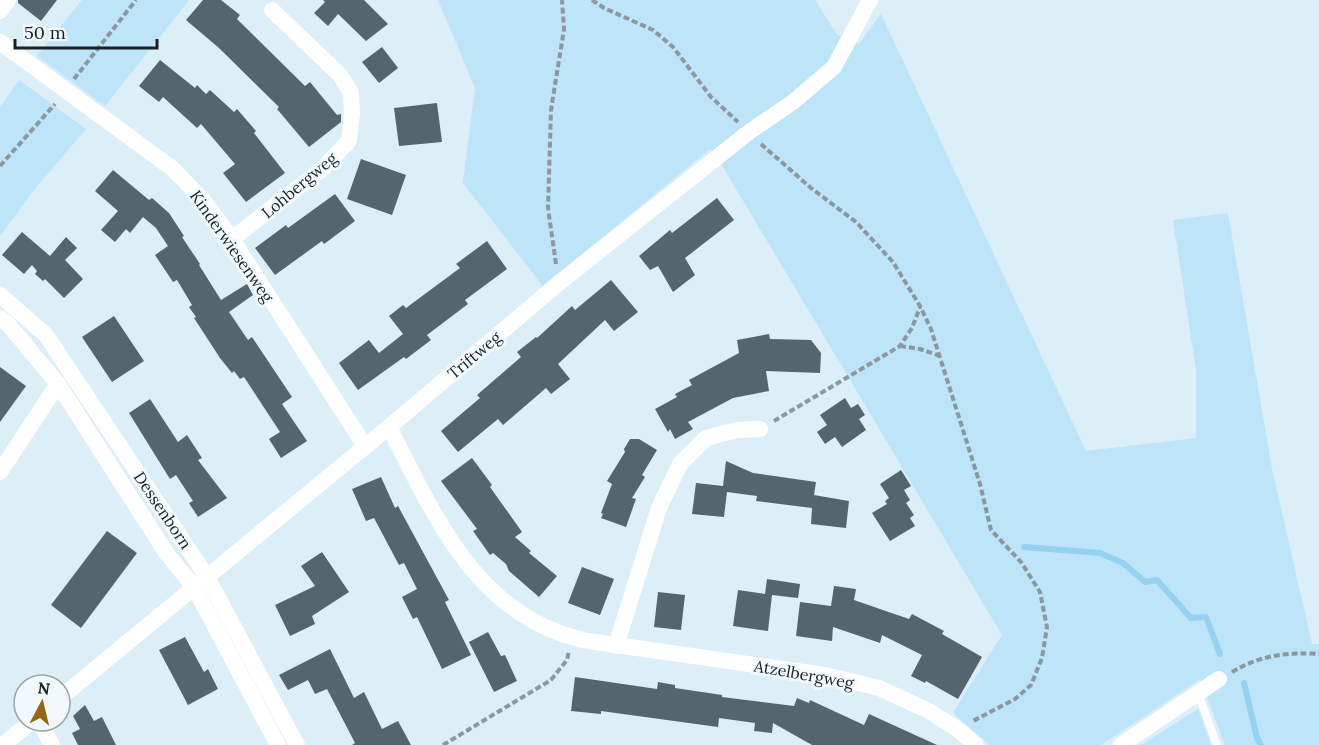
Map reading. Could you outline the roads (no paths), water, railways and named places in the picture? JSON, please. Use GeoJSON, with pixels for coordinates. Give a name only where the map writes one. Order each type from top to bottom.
{"type":"FeatureCollection","features":[{"type":"Feature","properties":{"kind":"street"},"geometry":{"type":"LineString","coordinates":[[0,11],[8,0]]}},
{"type":"Feature","properties":{"kind":"street","name":"Triftweg"},"geometry":{"type":"LineString","coordinates":[[72,688],[559,284],[748,132],[793,102],[834,67],[870,0]]}},
{"type":"Feature","properties":{"kind":"street","name":"Lohbergweg"},"geometry":{"type":"LineString","coordinates":[[232,239],[322,169],[349,141],[352,113],[351,93],[341,76],[272,10]]}},
{"type":"Feature","properties":{"kind":"street","name":"Kinderwiesenweg"},"geometry":{"type":"LineString","coordinates":[[0,42],[173,169],[202,200],[232,239],[365,446]]}},
{"type":"Feature","properties":{"kind":"street","name":"Dessenborn"},"geometry":{"type":"LineString","coordinates":[[0,295],[46,335],[200,582],[297,745]]}},
{"type":"Feature","properties":{"kind":"street","name":"Dessenborn"},"geometry":{"type":"LineString","coordinates":[[0,318],[8,324],[58,384],[167,554],[200,582],[278,745]]}},
{"type":"Feature","properties":{"kind":"street"},"geometry":{"type":"LineString","coordinates":[[0,472],[58,384]]}},
{"type":"Feature","properties":{"kind":"street","name":"Atzelbergweg"},"geometry":{"type":"LineString","coordinates":[[389,427],[434,514],[466,563],[488,588],[517,612],[538,624],[572,638],[825,675],[879,688],[929,711],[956,728],[976,745]]}},
{"type":"Feature","properties":{"kind":"street"},"geometry":{"type":"LineString","coordinates":[[616,646],[659,508],[680,464],[706,438],[737,430],[760,429]]}},
{"type":"Feature","properties":{"kind":"street"},"geometry":{"type":"LineString","coordinates":[[1121,745],[1219,679]]}},
{"type":"Feature","properties":{"kind":"street"},"geometry":{"type":"LineString","coordinates":[[3,745],[18,733]]}},
{"type":"Feature","properties":{"kind":"lane"},"geometry":{"type":"LineString","coordinates":[[1198,692],[1217,745]]}},
{"type":"Feature","properties":{"kind":"waterway"},"geometry":{"type":"LineString","coordinates":[[1024,547],[1100,553],[1123,563],[1145,582],[1157,580],[1191,618],[1206,617],[1220,654]]}},
{"type":"Feature","properties":{"kind":"waterway"},"geometry":{"type":"LineString","coordinates":[[1244,683],[1257,738],[1261,745]]}}]}
